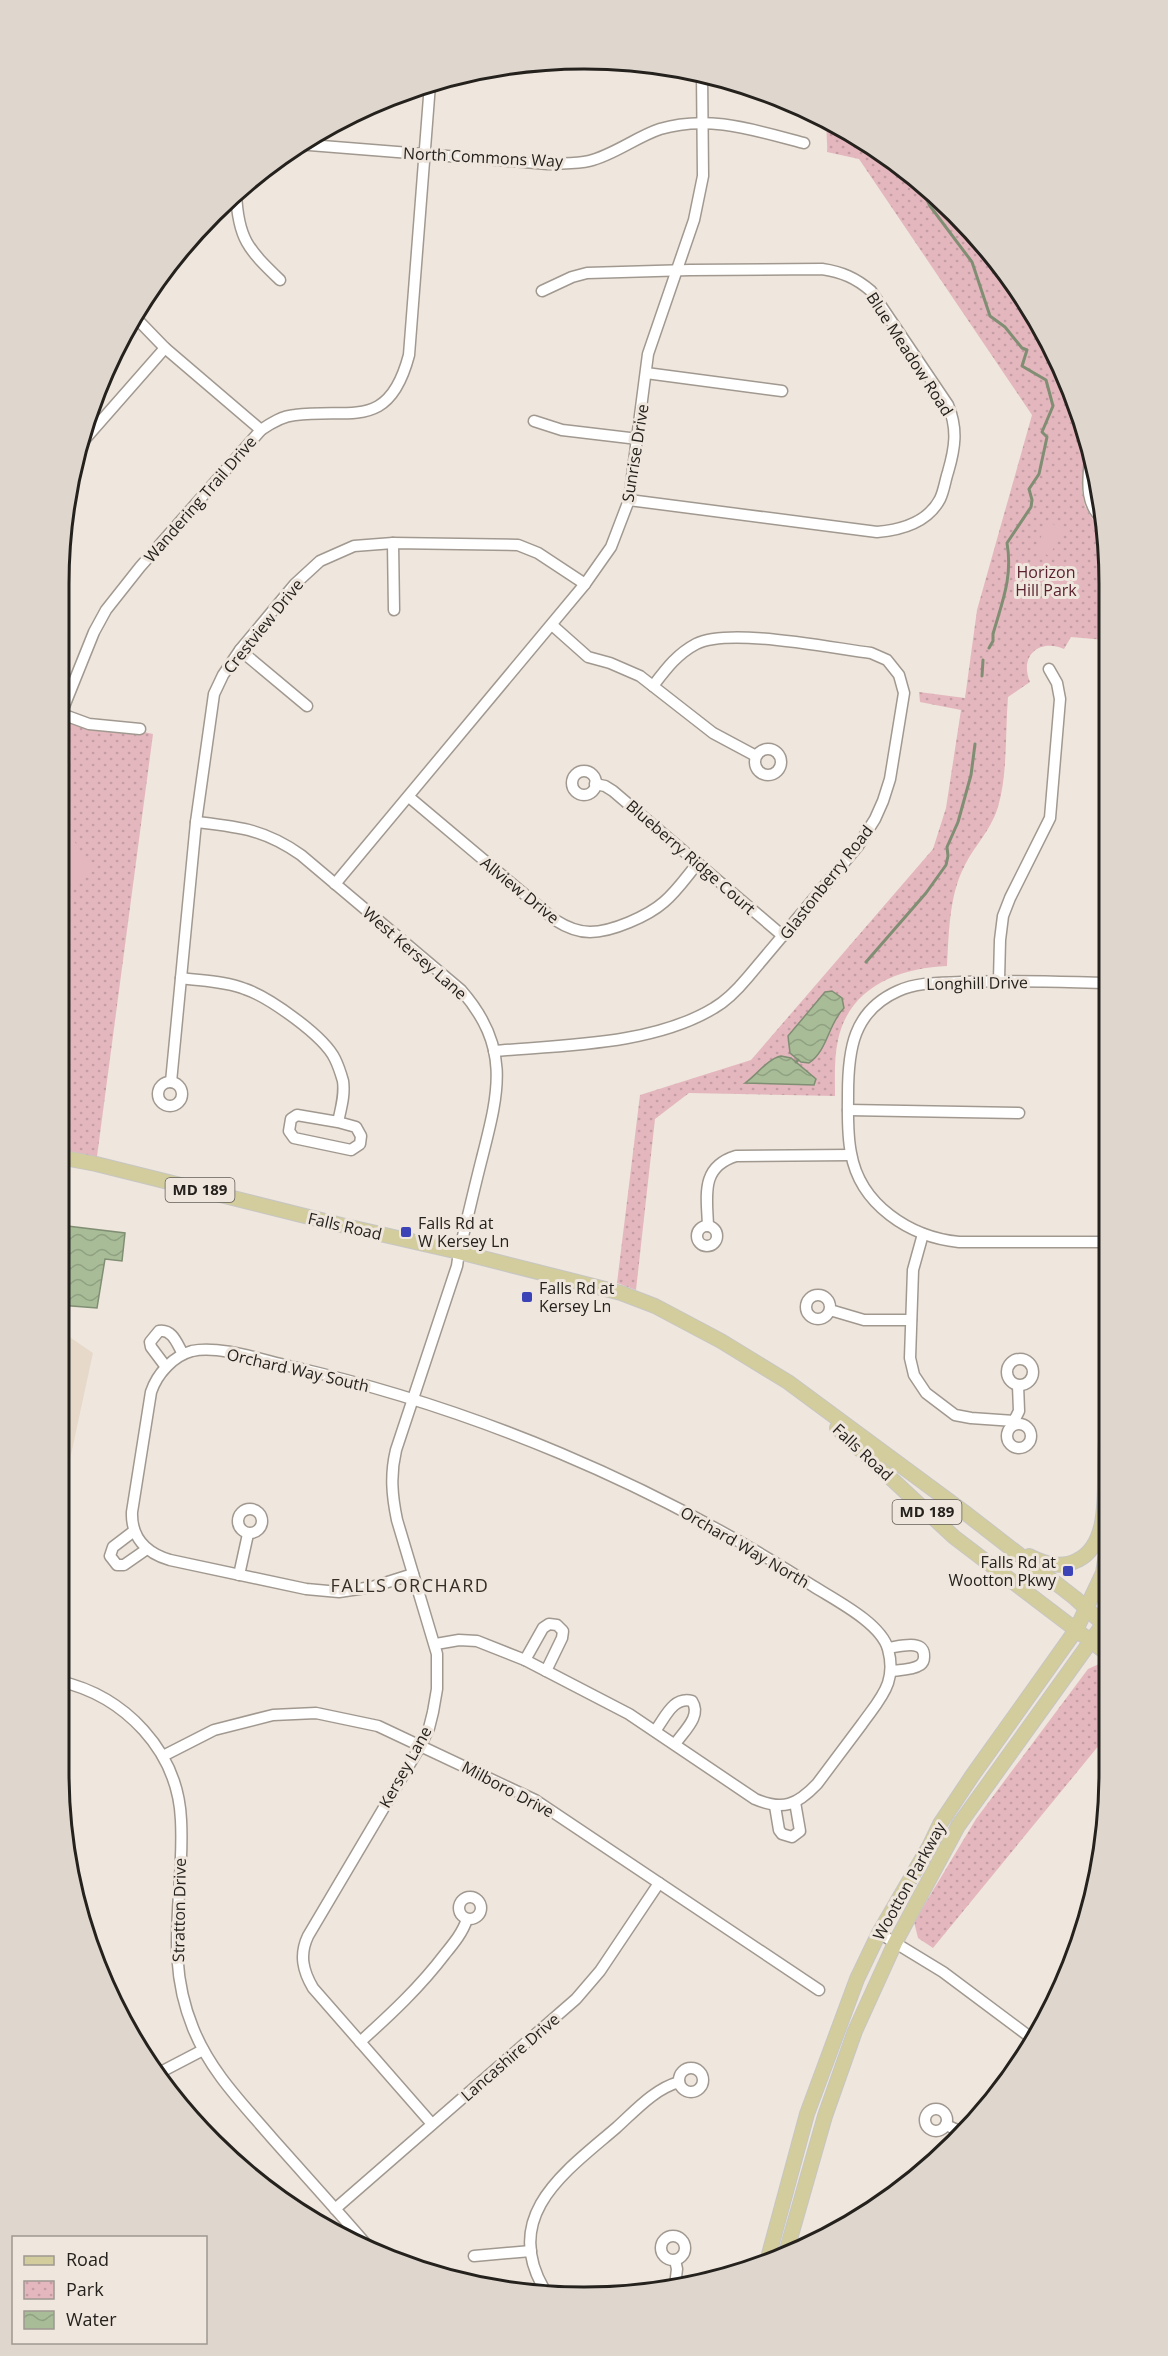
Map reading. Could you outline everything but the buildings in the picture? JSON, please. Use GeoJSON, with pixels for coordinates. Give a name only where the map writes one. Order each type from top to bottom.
{"type":"FeatureCollection","features":[{"type":"Feature","properties":{"kind":"main road","name":"Falls Road"},"geometry":{"type":"LineString","coordinates":[[69,1159],[341,1226],[459,1252],[621,1293],[656,1306],[721,1341],[788,1382],[998,1539],[1099,1619]]}},
{"type":"Feature","properties":{"kind":"main road","name":"Falls Road"},"geometry":{"type":"LineString","coordinates":[[788,1382],[954,1537],[1099,1647]]}},
{"type":"Feature","properties":{"kind":"main road"},"geometry":{"type":"LineString","coordinates":[[998,1539],[1052,1565],[1074,1562],[1089,1552],[1099,1537]]}},
{"type":"Feature","properties":{"kind":"main road","name":"Wootton Parkway"},"geometry":{"type":"LineString","coordinates":[[770,2252],[807,2114],[847,2003],[879,1933],[940,1824],[1076,1629],[1099,1582]]}},
{"type":"Feature","properties":{"kind":"main road","name":"Wootton Parkway"},"geometry":{"type":"LineString","coordinates":[[788,2245],[825,2116],[855,2031],[921,1890],[958,1826],[1099,1633]]}},
{"type":"Feature","properties":{"kind":"street","name":"Sunrise Drive"},"geometry":{"type":"LineString","coordinates":[[335,884],[552,625],[611,547],[629,500],[648,354],[678,270],[701,192],[702,83]]}},
{"type":"Feature","properties":{"kind":"street","name":"Wandering Trail Drive"},"geometry":{"type":"LineString","coordinates":[[69,692],[94,632],[106,610],[140,567],[261,430],[273,422],[293,415],[364,412],[385,401],[398,386],[409,355],[429,93]]}},
{"type":"Feature","properties":{"kind":"street","name":"North Commons Way"},"geometry":{"type":"LineString","coordinates":[[315,145],[548,164],[587,162],[662,129],[703,122],[726,124],[804,143]]}},
{"type":"Feature","properties":{"kind":"street"},"geometry":{"type":"LineString","coordinates":[[237,204],[243,238],[253,254],[280,280]]}},
{"type":"Feature","properties":{"kind":"street","name":"Blue Meadow Road"},"geometry":{"type":"LineString","coordinates":[[542,291],[572,277],[587,273],[822,269],[841,272],[861,282],[871,291],[948,405],[954,420],[955,447],[940,498],[935,506],[906,528],[877,532],[629,500]]}},
{"type":"Feature","properties":{"kind":"street"},"geometry":{"type":"LineString","coordinates":[[140,322],[165,348],[261,430]]}},
{"type":"Feature","properties":{"kind":"street"},"geometry":{"type":"LineString","coordinates":[[93,431],[165,348]]}},
{"type":"Feature","properties":{"kind":"street"},"geometry":{"type":"LineString","coordinates":[[646,373],[782,391]]}},
{"type":"Feature","properties":{"kind":"street"},"geometry":{"type":"LineString","coordinates":[[534,421],[562,430],[638,439]]}},
{"type":"Feature","properties":{"kind":"street"},"geometry":{"type":"LineString","coordinates":[[1089,482],[1089,498],[1093,508]]}},
{"type":"Feature","properties":{"kind":"street"},"geometry":{"type":"LineString","coordinates":[[393,543],[394,610]]}},
{"type":"Feature","properties":{"kind":"street","name":"Crestview Drive"},"geometry":{"type":"LineString","coordinates":[[171,1082],[196,822],[214,694],[223,675],[240,650],[295,585],[320,561],[354,546],[393,543],[518,545],[538,553],[585,584]]}},
{"type":"Feature","properties":{"kind":"street"},"geometry":{"type":"LineString","coordinates":[[552,625],[588,657],[640,676],[713,733],[756,756]]}},
{"type":"Feature","properties":{"kind":"street","name":"Glastonberry Road"},"geometry":{"type":"LineString","coordinates":[[494,1051],[616,1040],[646,1034],[694,1018],[714,1008],[732,995],[783,936],[858,846],[875,819],[890,779],[904,693],[899,675],[887,660],[871,653],[742,637],[717,637],[698,643],[681,653],[653,686]]}},
{"type":"Feature","properties":{"kind":"street"},"geometry":{"type":"LineString","coordinates":[[240,650],[307,706]]}},
{"type":"Feature","properties":{"kind":"street"},"geometry":{"type":"LineString","coordinates":[[999,981],[1003,916],[1042,838],[1053,806],[1060,699],[1057,683],[1050,669]]}},
{"type":"Feature","properties":{"kind":"street"},"geometry":{"type":"LineString","coordinates":[[69,717],[89,723],[140,729]]}},
{"type":"Feature","properties":{"kind":"street","name":"Blueberry Ridge Court"},"geometry":{"type":"LineString","coordinates":[[595,784],[613,791],[783,936]]}},
{"type":"Feature","properties":{"kind":"street","name":"Allview Drive"},"geometry":{"type":"LineString","coordinates":[[409,797],[555,920],[566,927],[577,930],[591,932],[604,930],[641,917],[665,902],[698,863]]}},
{"type":"Feature","properties":{"kind":"street","name":"West Kersey Lane"},"geometry":{"type":"LineString","coordinates":[[196,822],[237,826],[273,837],[301,855],[461,990],[481,1017],[494,1051],[497,1073],[494,1111],[459,1252]]}},
{"type":"Feature","properties":{"kind":"street"},"geometry":{"type":"LineString","coordinates":[[181,978],[231,984],[256,993],[285,1011],[325,1046],[335,1058],[343,1080],[344,1095],[338,1122]]}},
{"type":"Feature","properties":{"kind":"street","name":"Longhill Drive"},"geometry":{"type":"LineString","coordinates":[[1099,983],[999,981],[919,984],[898,991],[878,1003],[862,1022],[852,1043],[848,1061],[851,1155],[868,1193],[887,1214],[923,1234],[942,1240],[1099,1242]]}},
{"type":"Feature","properties":{"kind":"street"},"geometry":{"type":"LineString","coordinates":[[848,1110],[1019,1113]]}},
{"type":"Feature","properties":{"kind":"street"},"geometry":{"type":"LineString","coordinates":[[301,1114],[338,1122],[356,1127],[359,1131],[361,1140],[356,1148],[351,1150],[294,1138],[288,1127],[291,1119],[301,1114]]}},
{"type":"Feature","properties":{"kind":"street"},"geometry":{"type":"LineString","coordinates":[[708,1226],[707,1185],[712,1172],[726,1159],[736,1156],[851,1155]]}},
{"type":"Feature","properties":{"kind":"street"},"geometry":{"type":"LineString","coordinates":[[923,1234],[913,1270],[910,1320],[912,1367],[919,1385],[926,1393],[955,1414],[963,1417],[1014,1422],[1019,1411],[1018,1385]]}},
{"type":"Feature","properties":{"kind":"street","name":"Kersey Lane"},"geometry":{"type":"LineString","coordinates":[[432,2124],[313,1989],[305,1972],[303,1952],[308,1936],[429,1728],[437,1689],[436,1644],[397,1520],[392,1485],[396,1450],[457,1266],[459,1252]]}},
{"type":"Feature","properties":{"kind":"street"},"geometry":{"type":"LineString","coordinates":[[830,1310],[864,1320],[910,1320]]}},
{"type":"Feature","properties":{"kind":"street"},"geometry":{"type":"LineString","coordinates":[[166,1367],[151,1347],[150,1342],[159,1331],[165,1330],[170,1333],[183,1354],[159,1375],[151,1392],[132,1512],[134,1531],[147,1549],[161,1557],[306,1589],[339,1592],[372,1587],[413,1574]]}},
{"type":"Feature","properties":{"kind":"street","name":"Orchard Way South"},"geometry":{"type":"LineString","coordinates":[[183,1354],[204,1350],[232,1353],[339,1377],[413,1399]]}},
{"type":"Feature","properties":{"kind":"street","name":"Orchard Way North"},"geometry":{"type":"LineString","coordinates":[[413,1399],[556,1451],[641,1489],[722,1531],[784,1567],[867,1622],[881,1634],[888,1648]]}},
{"type":"Feature","properties":{"kind":"street"},"geometry":{"type":"LineString","coordinates":[[134,1531],[113,1547],[110,1556],[117,1564],[124,1565],[147,1549]]}},
{"type":"Feature","properties":{"kind":"street"},"geometry":{"type":"LineString","coordinates":[[239,1575],[248,1534]]}},
{"type":"Feature","properties":{"kind":"street"},"geometry":{"type":"LineString","coordinates":[[525,1660],[543,1628],[549,1624],[557,1625],[563,1631],[562,1638],[546,1671]]}},
{"type":"Feature","properties":{"kind":"street"},"geometry":{"type":"LineString","coordinates":[[436,1644],[459,1640],[477,1641],[525,1660],[608,1701],[755,1799],[775,1806],[795,1802],[817,1784],[880,1700],[891,1671],[888,1648],[913,1645],[922,1649],[925,1654],[920,1666],[891,1671]]}},
{"type":"Feature","properties":{"kind":"street","name":"Stratton Drive"},"geometry":{"type":"LineString","coordinates":[[69,1684],[87,1689],[116,1705],[143,1728],[163,1756],[175,1785],[181,1821],[176,1929],[177,1967],[187,2011],[203,2050],[231,2091],[358,2235]]}},
{"type":"Feature","properties":{"kind":"street"},"geometry":{"type":"LineString","coordinates":[[655,1731],[677,1702],[684,1699],[692,1701],[696,1707],[695,1715],[675,1744]]}},
{"type":"Feature","properties":{"kind":"street","name":"Milboro Drive"},"geometry":{"type":"LineString","coordinates":[[163,1756],[199,1736],[229,1724],[262,1717],[316,1713],[378,1726],[535,1800],[819,1990]]}},
{"type":"Feature","properties":{"kind":"street"},"geometry":{"type":"LineString","coordinates":[[775,1806],[779,1830],[782,1834],[792,1837],[800,1831],[801,1826],[795,1802]]}},
{"type":"Feature","properties":{"kind":"street","name":"Lancashire Drive"},"geometry":{"type":"LineString","coordinates":[[335,2209],[581,1993],[606,1962],[659,1883]]}},
{"type":"Feature","properties":{"kind":"street"},"geometry":{"type":"LineString","coordinates":[[360,2042],[403,2004],[424,1981],[464,1929],[467,1918]]}},
{"type":"Feature","properties":{"kind":"street"},"geometry":{"type":"LineString","coordinates":[[879,1933],[934,1966],[1027,2035]]}},
{"type":"Feature","properties":{"kind":"street"},"geometry":{"type":"LineString","coordinates":[[164,2070],[203,2050]]}},
{"type":"Feature","properties":{"kind":"street"},"geometry":{"type":"LineString","coordinates":[[541,2285],[534,2267],[531,2251],[534,2217],[554,2183],[652,2096],[679,2082]]}},
{"type":"Feature","properties":{"kind":"street"},"geometry":{"type":"LineString","coordinates":[[946,2125],[955,2129]]}},
{"type":"Feature","properties":{"kind":"street"},"geometry":{"type":"LineString","coordinates":[[474,2256],[531,2251]]}},
{"type":"Feature","properties":{"kind":"street"},"geometry":{"type":"LineString","coordinates":[[675,2260],[676,2278]]}},
{"type":"Feature","properties":{"kind":"shaded area"},"geometry":{"type":"Polygon","coordinates":[[[69,1336],[93,1353],[69,1464],[69,1336]]]}},
{"type":"Feature","properties":{"kind":"green space","name":"Horizon Hill Park"},"geometry":{"type":"Polygon","coordinates":[[[827,131],[842,138],[898,175],[948,220],[993,270],[1030,326],[1060,387],[1072,418],[1083,460],[1082,491],[1085,506],[1096,523],[1098,550],[1099,639],[1071,637],[1064,649],[1047,646],[1039,648],[1029,657],[1027,673],[1030,682],[1008,697],[1005,766],[998,807],[991,824],[964,867],[955,890],[947,966],[894,976],[865,994],[853,1006],[838,1040],[835,1061],[835,1096],[689,1093],[655,1119],[636,1290],[617,1283],[640,1095],[751,1060],[933,849],[946,808],[961,710],[920,702],[919,692],[965,698],[977,610],[1032,415],[859,159],[827,152],[827,131]]]}},
{"type":"Feature","properties":{"kind":"green space"},"geometry":{"type":"Polygon","coordinates":[[[1049,522],[1064,530],[1049,556],[1035,548],[1049,522]]]}},
{"type":"Feature","properties":{"kind":"green space"},"geometry":{"type":"Polygon","coordinates":[[[69,715],[153,734],[96,1164],[69,1159],[69,715]]]}},
{"type":"Feature","properties":{"kind":"green space"},"geometry":{"type":"Polygon","coordinates":[[[69,832],[92,870],[69,885],[69,832]]]}},
{"type":"Feature","properties":{"kind":"green space"},"geometry":{"type":"Polygon","coordinates":[[[1099,1664],[1099,1745],[933,1948],[918,1938],[914,1922],[976,1819],[1088,1669],[1099,1664]]]}},
{"type":"Feature","properties":{"kind":"water"},"geometry":{"type":"Polygon","coordinates":[[[832,991],[842,998],[844,1008],[815,1058],[809,1063],[801,1062],[790,1053],[788,1036],[825,992],[832,991]]]}},
{"type":"Feature","properties":{"kind":"water"},"geometry":{"type":"Polygon","coordinates":[[[781,1056],[791,1058],[816,1079],[814,1085],[745,1083],[767,1064],[781,1056]]]}},
{"type":"Feature","properties":{"kind":"water"},"geometry":{"type":"Polygon","coordinates":[[[69,1226],[125,1233],[122,1261],[105,1259],[97,1308],[69,1306],[69,1226]]]}},
{"type":"Feature","properties":{"kind":"waterway"},"geometry":{"type":"LineString","coordinates":[[927,200],[972,262],[990,316],[1005,327],[1022,348],[1027,350],[1022,366],[1046,380],[1053,406],[1042,432],[1047,437],[1039,474],[1029,489],[1031,507],[1007,543],[1008,578],[993,641],[989,648]]}},
{"type":"Feature","properties":{"kind":"waterway"},"geometry":{"type":"LineString","coordinates":[[982,676],[983,660]]}},
{"type":"Feature","properties":{"kind":"waterway"},"geometry":{"type":"LineString","coordinates":[[866,962],[926,893],[946,865],[947,847],[958,822],[971,775],[975,744]]}},
{"type":"Feature","properties":{"kind":"place","name":"Falls Rd at W Kersey Ln"},"geometry":{"type":"Point","coordinates":[406,1232]}},
{"type":"Feature","properties":{"kind":"place","name":"Falls Rd at Kersey Ln"},"geometry":{"type":"Point","coordinates":[527,1297]}},
{"type":"Feature","properties":{"kind":"place","name":"Falls Rd at Wootton Pkwy"},"geometry":{"type":"Point","coordinates":[1068,1571]}},
{"type":"Feature","properties":{"kind":"district","name":"FALLS ORCHARD"},"geometry":{"type":"Point","coordinates":[410,1586]}}]}
